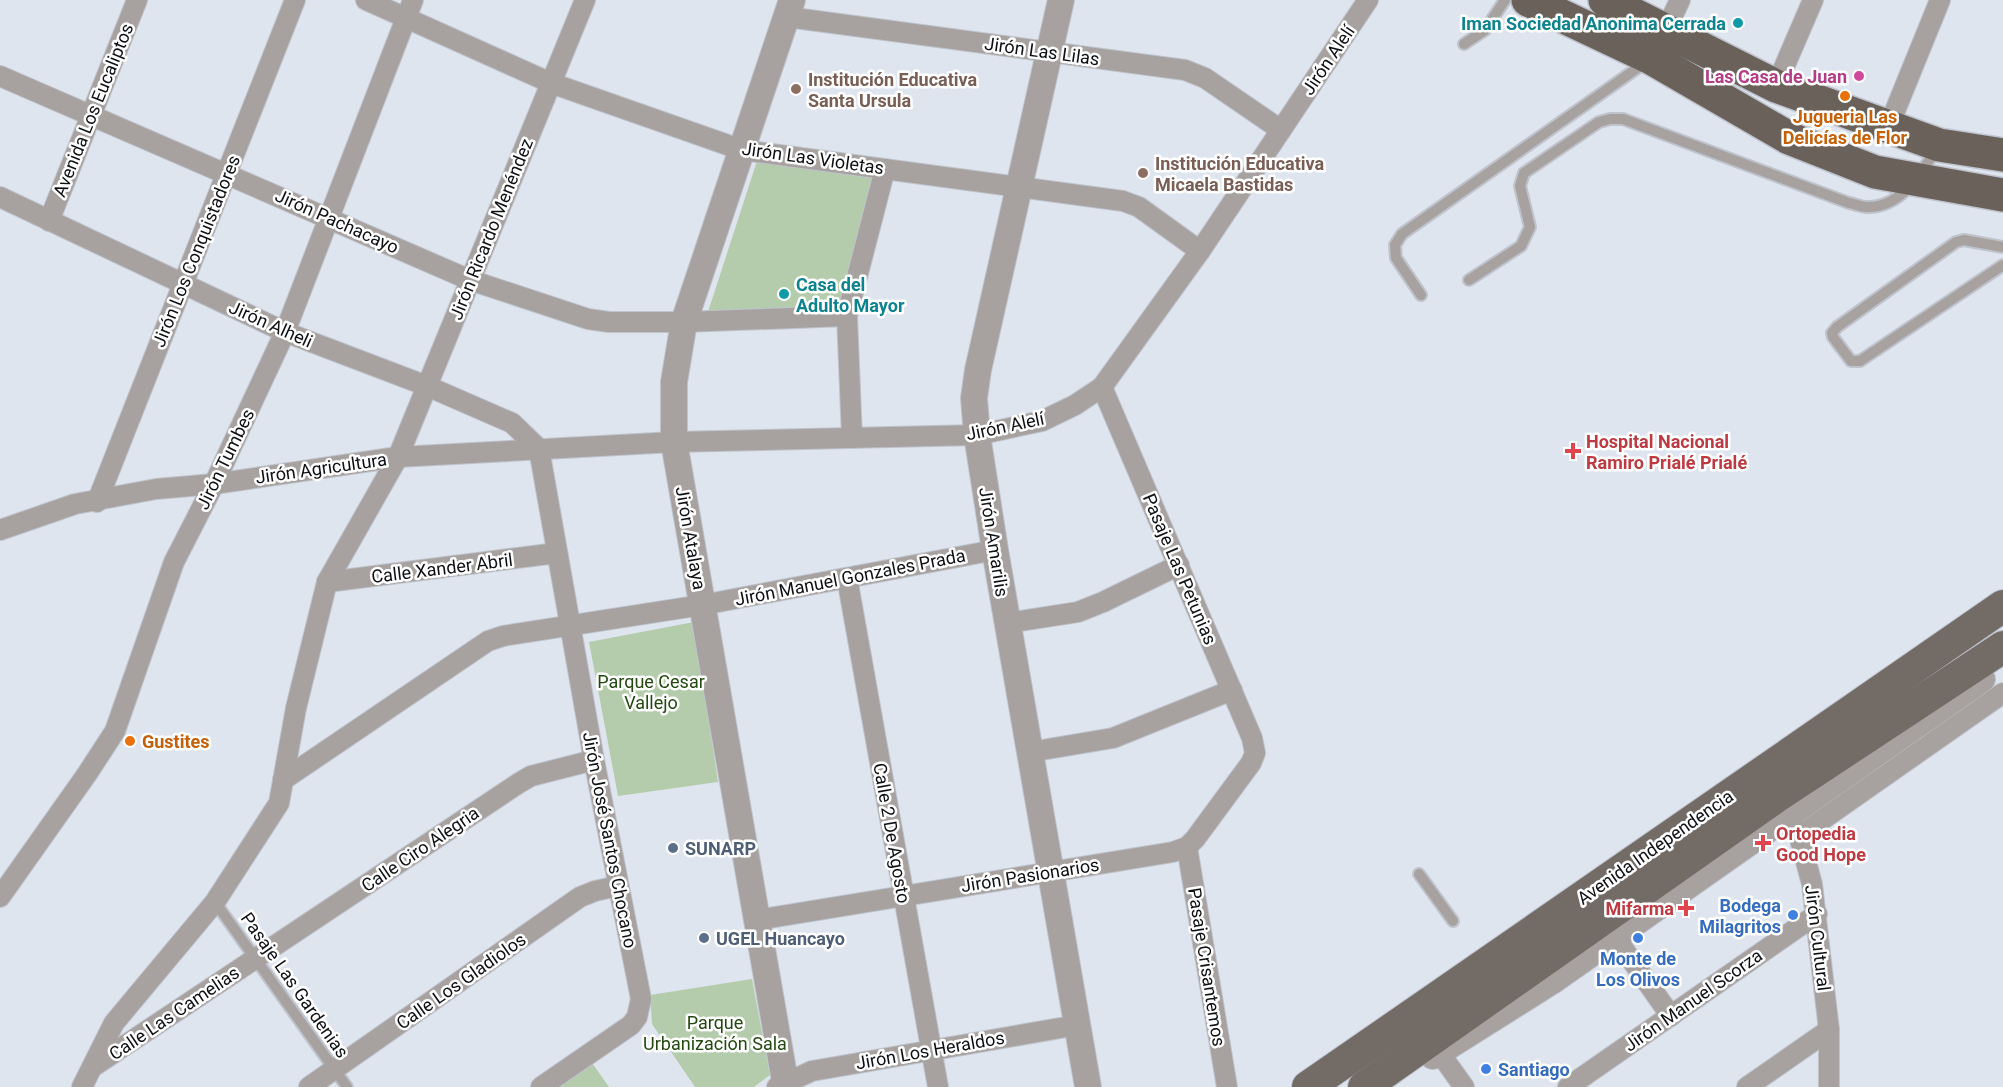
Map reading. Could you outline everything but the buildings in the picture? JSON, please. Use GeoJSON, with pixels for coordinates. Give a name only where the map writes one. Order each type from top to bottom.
{"type":"FeatureCollection","features":[{"type":"Feature","properties":{"kind":"highway"},"geometry":{"type":"LineString","coordinates":[[1529,0],[1659,44],[1939,145],[2003,155]]}},
{"type":"Feature","properties":{"kind":"highway"},"geometry":{"type":"LineString","coordinates":[[1605,0],[1659,44],[1789,138],[1875,172],[2003,195]]}},
{"type":"Feature","properties":{"kind":"main road","name":"Avenida Independencia"},"geometry":{"type":"LineString","coordinates":[[1780,806],[2003,606]]}},
{"type":"Feature","properties":{"kind":"main road","name":"Avenida Independencia"},"geometry":{"type":"LineString","coordinates":[[1308,1087],[1601,917],[1780,806],[2003,647]]}},
{"type":"Feature","properties":{"kind":"main road","name":"Avenida Independencia"},"geometry":{"type":"LineString","coordinates":[[1364,1087],[1435,1046],[1601,917]]}},
{"type":"Feature","properties":{"kind":"street","name":"Avenida Los Eucaliptos"},"geometry":{"type":"LineString","coordinates":[[49,221],[137,0]]}},
{"type":"Feature","properties":{"kind":"street","name":"Jirón Los Conquistadores"},"geometry":{"type":"LineString","coordinates":[[97,502],[295,0]]}},
{"type":"Feature","properties":{"kind":"street","name":"Jirón Las Violetas"},"geometry":{"type":"LineString","coordinates":[[366,0],[410,9],[551,83],[742,150],[1123,201],[1139,207],[1200,251]]}},
{"type":"Feature","properties":{"kind":"street","name":"Jirón Ricardo Menéndez"},"geometry":{"type":"LineString","coordinates":[[82,1087],[114,1023],[215,902],[279,803],[296,708],[327,582],[398,457],[585,0]]}},
{"type":"Feature","properties":{"kind":"street","name":"Jirón Amarilis"},"geometry":{"type":"LineString","coordinates":[[1061,0],[978,370],[974,398],[977,435],[994,550],[1089,1087]]}},
{"type":"Feature","properties":{"kind":"street","name":"Jirón Alelí"},"geometry":{"type":"LineString","coordinates":[[539,449],[674,442],[977,435],[1042,421],[1075,405],[1102,387],[1200,251],[1368,0]]}},
{"type":"Feature","properties":{"kind":"street"},"geometry":{"type":"LineString","coordinates":[[1659,44],[1680,0]]}},
{"type":"Feature","properties":{"kind":"street"},"geometry":{"type":"LineString","coordinates":[[1776,86],[1813,0]]}},
{"type":"Feature","properties":{"kind":"street"},"geometry":{"type":"LineString","coordinates":[[1888,128],[1940,0]]}},
{"type":"Feature","properties":{"kind":"street","name":"Jirón Tumbes"},"geometry":{"type":"LineString","coordinates":[[0,897],[116,731],[174,562],[214,484],[285,332],[410,9]]}},
{"type":"Feature","properties":{"kind":"street","name":"Jirón Las Lilas"},"geometry":{"type":"LineString","coordinates":[[790,9],[1049,52],[1185,70],[1205,78],[1281,130]]}},
{"type":"Feature","properties":{"kind":"street","name":"Jirón Atalaya"},"geometry":{"type":"LineString","coordinates":[[783,1086],[757,920],[674,442],[674,382],[684,322],[790,9]]}},
{"type":"Feature","properties":{"kind":"street","name":"Jirón Pachacayo"},"geometry":{"type":"LineString","coordinates":[[0,76],[470,280],[588,319],[609,322],[684,322],[847,316]]}},
{"type":"Feature","properties":{"kind":"street"},"geometry":{"type":"LineString","coordinates":[[852,438],[847,316],[885,169]]}},
{"type":"Feature","properties":{"kind":"street","name":"Jirón Alheli"},"geometry":{"type":"LineString","coordinates":[[0,197],[285,332],[427,386],[512,423],[539,449]]}},
{"type":"Feature","properties":{"kind":"street","name":"Pasaje Las Petunias"},"geometry":{"type":"LineString","coordinates":[[1102,387],[1232,690],[1252,738],[1255,753],[1251,763],[1196,839],[1186,847]]}},
{"type":"Feature","properties":{"kind":"street","name":"Jirón Agricultura"},"geometry":{"type":"LineString","coordinates":[[0,530],[75,504],[97,502],[156,489],[214,484],[398,457],[539,449]]}},
{"type":"Feature","properties":{"kind":"street","name":"Jirón José Santos Chocano"},"geometry":{"type":"LineString","coordinates":[[539,449],[594,760],[641,999],[637,1017],[631,1025],[541,1087]]}},
{"type":"Feature","properties":{"kind":"street","name":"Jirón Manuel Gonzales Prada"},"geometry":{"type":"LineString","coordinates":[[283,780],[488,641],[503,636],[702,605],[994,550]]}},
{"type":"Feature","properties":{"kind":"street","name":"Calle Xander Abril"},"geometry":{"type":"LineString","coordinates":[[327,582],[557,553]]}},
{"type":"Feature","properties":{"kind":"street"},"geometry":{"type":"LineString","coordinates":[[1008,623],[1078,612],[1179,566]]}},
{"type":"Feature","properties":{"kind":"street","name":"Calle 2 De Agosto"},"geometry":{"type":"LineString","coordinates":[[847,578],[938,1087]]}},
{"type":"Feature","properties":{"kind":"street","name":"Avenida Independencia"},"geometry":{"type":"LineString","coordinates":[[1780,806],[2003,664]]}},
{"type":"Feature","properties":{"kind":"street"},"geometry":{"type":"LineString","coordinates":[[1030,752],[1113,738],[1232,690]]}},
{"type":"Feature","properties":{"kind":"street"},"geometry":{"type":"LineString","coordinates":[[1780,806],[2003,693]]}},
{"type":"Feature","properties":{"kind":"street","name":"Calle Ciro Alegria"},"geometry":{"type":"LineString","coordinates":[[256,959],[525,779],[594,760]]}},
{"type":"Feature","properties":{"kind":"street","name":"Jirón Cultural"},"geometry":{"type":"LineString","coordinates":[[1780,806],[1812,884],[1829,1030],[1832,1086]]}},
{"type":"Feature","properties":{"kind":"street","name":"Jirón Pasionarios"},"geometry":{"type":"LineString","coordinates":[[757,920],[1173,852],[1186,847]]}},
{"type":"Feature","properties":{"kind":"street","name":"Pasaje Crisantemos"},"geometry":{"type":"LineString","coordinates":[[1186,847],[1227,1087]]}},
{"type":"Feature","properties":{"kind":"street","name":"Calle Los Gladiolos"},"geometry":{"type":"LineString","coordinates":[[309,1087],[580,897],[618,886]]}},
{"type":"Feature","properties":{"kind":"street","name":"Jirón Manuel Scorza"},"geometry":{"type":"LineString","coordinates":[[1568,1087],[1590,1081],[1671,1016],[1817,914]]}},
{"type":"Feature","properties":{"kind":"street"},"geometry":{"type":"LineString","coordinates":[[1601,917],[1671,1016]]}},
{"type":"Feature","properties":{"kind":"street","name":"Calle Las Camelias"},"geometry":{"type":"LineString","coordinates":[[91,1068],[256,959]]}},
{"type":"Feature","properties":{"kind":"street","name":"Jirón Los Heraldos"},"geometry":{"type":"LineString","coordinates":[[783,1086],[812,1071],[1078,1025]]}},
{"type":"Feature","properties":{"kind":"street"},"geometry":{"type":"LineString","coordinates":[[1747,1087],[1829,1030]]}},
{"type":"Feature","properties":{"kind":"street"},"geometry":{"type":"LineString","coordinates":[[1435,1046],[1464,1087]]}},
{"type":"Feature","properties":{"kind":"street","name":"Avenida Independencia"},"geometry":{"type":"LineString","coordinates":[[1389,1087],[1435,1046]]}},
{"type":"Feature","properties":{"kind":"lane"},"geometry":{"type":"LineString","coordinates":[[1464,44],[1485,30],[1505,0]]}},
{"type":"Feature","properties":{"kind":"lane"},"geometry":{"type":"LineString","coordinates":[[1421,295],[1396,258],[1395,245],[1402,234],[1659,44]]}},
{"type":"Feature","properties":{"kind":"lane"},"geometry":{"type":"LineString","coordinates":[[1469,280],[1521,246],[1530,227],[1520,186],[1524,173],[1599,122],[1623,119],[1849,203],[1868,207],[1885,203],[1903,192],[1917,179],[1939,145]]}},
{"type":"Feature","properties":{"kind":"lane"},"geometry":{"type":"LineString","coordinates":[[2003,247],[1964,240],[1956,242],[1837,327],[1833,337],[1851,361],[1860,361],[2003,265]]}},
{"type":"Feature","properties":{"kind":"lane"},"geometry":{"type":"LineString","coordinates":[[1419,874],[1453,921]]}},
{"type":"Feature","properties":{"kind":"lane","name":"Pasaje Las Gardenias"},"geometry":{"type":"LineString","coordinates":[[215,902],[347,1087]]}},
{"type":"Feature","properties":{"kind":"green space"},"geometry":{"type":"Polygon","coordinates":[[[757,161],[877,179],[840,308],[707,315],[757,161]]]}},
{"type":"Feature","properties":{"kind":"green space","name":"Parque Cesar Vallejo"},"geometry":{"type":"Polygon","coordinates":[[[694,622],[718,782],[618,796],[589,642],[694,622]]]}},
{"type":"Feature","properties":{"kind":"green space","name":"Parque Urbanización Sala"},"geometry":{"type":"Polygon","coordinates":[[[752,979],[770,1075],[754,1087],[695,1087],[652,1024],[650,995],[752,979]]]}},
{"type":"Feature","properties":{"kind":"green space"},"geometry":{"type":"Polygon","coordinates":[[[590,1060],[609,1087],[550,1087],[590,1060]]]}},
{"type":"Feature","properties":{"kind":"place","name":"Iman Sociedad Anonima Cerrada"},"geometry":{"type":"Point","coordinates":[1738,23]}},
{"type":"Feature","properties":{"kind":"place","name":"Las Casa de Juan"},"geometry":{"type":"Point","coordinates":[1859,76]}},
{"type":"Feature","properties":{"kind":"place","name":"Institución Educativa Santa Ursula"},"geometry":{"type":"Point","coordinates":[796,89]}},
{"type":"Feature","properties":{"kind":"place","name":"Jugueria Las Delicías de Flor"},"geometry":{"type":"Point","coordinates":[1845,96]}},
{"type":"Feature","properties":{"kind":"place","name":"Institución Educativa Micaela Bastidas"},"geometry":{"type":"Point","coordinates":[1143,173]}},
{"type":"Feature","properties":{"kind":"place","name":"Casa del Adulto Mayor"},"geometry":{"type":"Point","coordinates":[784,294]}},
{"type":"Feature","properties":{"kind":"place","name":"Hospital Nacional Ramiro Prialé Prialé"},"geometry":{"type":"Point","coordinates":[1573,451]}},
{"type":"Feature","properties":{"kind":"place","name":"Gustites"},"geometry":{"type":"Point","coordinates":[130,741]}},
{"type":"Feature","properties":{"kind":"place","name":"Ortopedia Good Hope"},"geometry":{"type":"Point","coordinates":[1763,843]}},
{"type":"Feature","properties":{"kind":"place","name":"SUNARP"},"geometry":{"type":"Point","coordinates":[673,848]}},
{"type":"Feature","properties":{"kind":"place","name":"Mifarma"},"geometry":{"type":"Point","coordinates":[1686,908]}},
{"type":"Feature","properties":{"kind":"place","name":"Bodega Milagritos"},"geometry":{"type":"Point","coordinates":[1793,915]}},
{"type":"Feature","properties":{"kind":"place","name":"UGEL Huancayo"},"geometry":{"type":"Point","coordinates":[704,938]}},
{"type":"Feature","properties":{"kind":"place","name":"Monte de Los Olivos"},"geometry":{"type":"Point","coordinates":[1638,938]}},
{"type":"Feature","properties":{"kind":"place","name":"Santiago"},"geometry":{"type":"Point","coordinates":[1486,1069]}}]}
